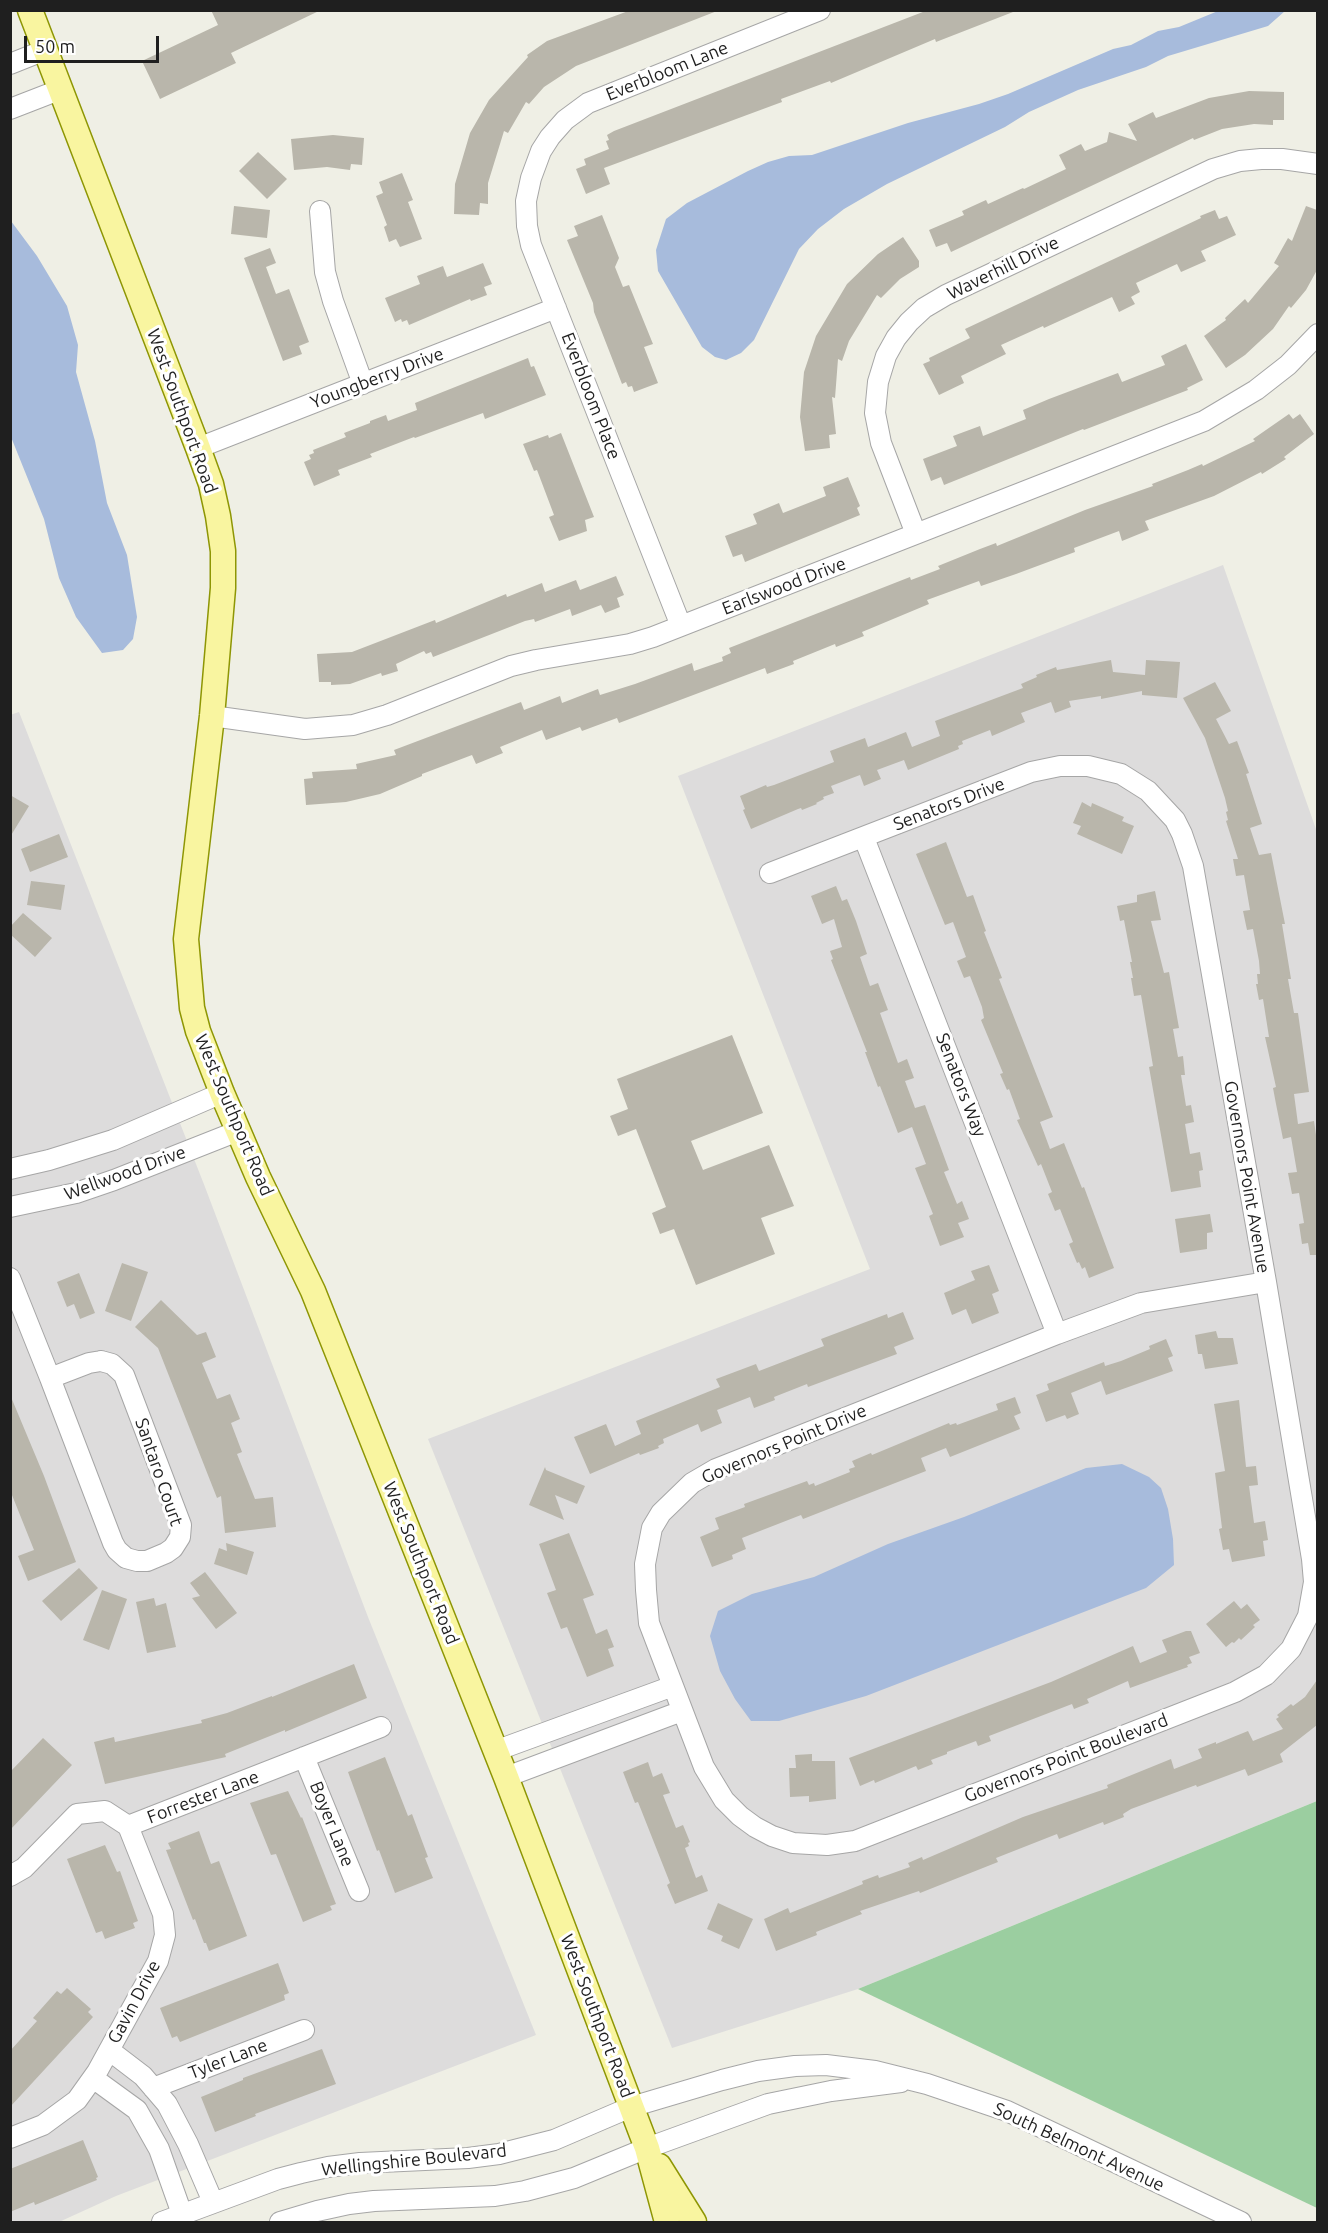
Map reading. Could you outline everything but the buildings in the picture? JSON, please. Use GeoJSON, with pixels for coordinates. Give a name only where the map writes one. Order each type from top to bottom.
{"type":"FeatureCollection","features":[{"type":"Feature","properties":{"kind":"main road","name":"West Southport Road"},"geometry":{"type":"LineString","coordinates":[[30,10],[198,447],[211,484],[223,551],[223,588],[212,716],[186,939],[192,1008],[198,1031],[238,1131],[313,1292],[506,1776],[647,2148],[667,2223]]}},
{"type":"Feature","properties":{"kind":"main road","name":"West Southport Road"},"geometry":{"type":"LineString","coordinates":[[647,2148],[694,2223]]}},
{"type":"Feature","properties":{"kind":"street","name":"Everbloom Lane"},"geometry":{"type":"LineString","coordinates":[[536,161],[550,137],[561,124],[588,103],[820,10]]}},
{"type":"Feature","properties":{"kind":"street"},"geometry":{"type":"LineString","coordinates":[[10,64],[45,50]]}},
{"type":"Feature","properties":{"kind":"street"},"geometry":{"type":"LineString","coordinates":[[10,108],[59,90]]}},
{"type":"Feature","properties":{"kind":"street","name":"Waverhill Drive"},"geometry":{"type":"LineString","coordinates":[[916,534],[880,443],[875,413],[878,382],[886,356],[896,338],[924,308],[946,295],[1213,169],[1240,161],[1261,159],[1282,159],[1317,164]]}},
{"type":"Feature","properties":{"kind":"street","name":"Everbloom Place"},"geometry":{"type":"LineString","coordinates":[[536,161],[526,201],[528,233],[681,627]]}},
{"type":"Feature","properties":{"kind":"street"},"geometry":{"type":"LineString","coordinates":[[320,211],[325,272],[363,384]]}},
{"type":"Feature","properties":{"kind":"street","name":"Youngberry Drive"},"geometry":{"type":"LineString","coordinates":[[198,447],[556,308]]}},
{"type":"Feature","properties":{"kind":"street","name":"Earlswood Drive"},"geometry":{"type":"LineString","coordinates":[[212,716],[305,729],[353,725],[387,715],[511,666],[630,644],[681,627],[1204,421],[1263,385],[1288,364],[1317,334]]}},
{"type":"Feature","properties":{"kind":"street","name":"Senators Drive"},"geometry":{"type":"LineString","coordinates":[[770,873],[1046,768],[1088,766],[1121,774],[1131,780]]}},
{"type":"Feature","properties":{"kind":"street","name":"Governors Point Avenue"},"geometry":{"type":"LineString","coordinates":[[1131,780],[1148,792],[1174,820],[1182,834],[1193,866],[1312,1559],[1314,1582],[1312,1596]]}},
{"type":"Feature","properties":{"kind":"street","name":"Senators Way"},"geometry":{"type":"LineString","coordinates":[[864,838],[1057,1334]]}},
{"type":"Feature","properties":{"kind":"street","name":"Wellwood Drive"},"geometry":{"type":"LineString","coordinates":[[10,1169],[70,1154],[113,1140],[222,1094]]}},
{"type":"Feature","properties":{"kind":"street","name":"Wellwood Drive"},"geometry":{"type":"LineString","coordinates":[[10,1207],[66,1195],[104,1183],[238,1131]]}},
{"type":"Feature","properties":{"kind":"street","name":"Santaro Court"},"geometry":{"type":"LineString","coordinates":[[10,1278],[117,1550],[126,1558],[141,1562],[168,1552],[180,1537],[182,1525],[123,1375],[112,1364],[97,1361],[50,1378]]}},
{"type":"Feature","properties":{"kind":"street","name":"Governors Point Drive"},"geometry":{"type":"LineString","coordinates":[[772,1836],[754,1827],[724,1800],[711,1782],[649,1623],[645,1564],[652,1528],[661,1513],[692,1483],[716,1469],[1057,1334],[1141,1303],[1266,1282]]}},
{"type":"Feature","properties":{"kind":"street","name":"Governors Point Boulevard"},"geometry":{"type":"LineString","coordinates":[[772,1836],[810,1845],[827,1845],[855,1840],[1241,1690],[1272,1670],[1291,1649],[1308,1616],[1312,1596]]}},
{"type":"Feature","properties":{"kind":"street"},"geometry":{"type":"LineString","coordinates":[[495,1751],[673,1686]]}},
{"type":"Feature","properties":{"kind":"street"},"geometry":{"type":"LineString","coordinates":[[506,1776],[682,1711]]}},
{"type":"Feature","properties":{"kind":"street","name":"Forrester Lane"},"geometry":{"type":"LineString","coordinates":[[10,1876],[24,1868],[77,1814],[105,1811],[128,1826],[381,1727]]}},
{"type":"Feature","properties":{"kind":"street","name":"Boyer Lane"},"geometry":{"type":"LineString","coordinates":[[304,1757],[359,1891]]}},
{"type":"Feature","properties":{"kind":"street","name":"Gavin Drive"},"geometry":{"type":"LineString","coordinates":[[10,2138],[43,2125],[77,2100],[93,2078],[158,1961],[165,1935],[163,1914],[128,1826]]}},
{"type":"Feature","properties":{"kind":"street","name":"Tyler Lane"},"geometry":{"type":"LineString","coordinates":[[153,2088],[304,2030]]}},
{"type":"Feature","properties":{"kind":"street"},"geometry":{"type":"LineString","coordinates":[[109,2050],[143,2076],[167,2104],[188,2144],[213,2202]]}},
{"type":"Feature","properties":{"kind":"street","name":"South Belmont Avenue"},"geometry":{"type":"LineString","coordinates":[[631,2107],[731,2078],[795,2066],[853,2067],[912,2081],[1007,2111],[1241,2223]]}},
{"type":"Feature","properties":{"kind":"street"},"geometry":{"type":"LineString","coordinates":[[93,2078],[137,2110],[159,2149],[182,2214]]}},
{"type":"Feature","properties":{"kind":"street","name":"South Belmont Avenue"},"geometry":{"type":"LineString","coordinates":[[647,2148],[768,2104],[831,2091],[912,2081]]}},
{"type":"Feature","properties":{"kind":"street","name":"Wellingshire Boulevard"},"geometry":{"type":"LineString","coordinates":[[162,2223],[278,2179],[328,2167],[360,2163],[468,2158],[524,2148],[554,2140],[631,2107]]}},
{"type":"Feature","properties":{"kind":"street","name":"Wellingshire Boulevard"},"geometry":{"type":"LineString","coordinates":[[280,2223],[349,2204],[495,2196],[525,2191],[574,2178],[647,2148]]}},
{"type":"Feature","properties":{"kind":"shaded area"},"geometry":{"type":"Polygon","coordinates":[[[1223,565],[1317,832],[1317,1801],[858,1989],[672,2048],[428,1439],[870,1269],[678,776],[1223,565]]]}},
{"type":"Feature","properties":{"kind":"shaded area"},"geometry":{"type":"Polygon","coordinates":[[[19,712],[205,1187],[368,1617],[536,2035],[116,2196],[59,2222],[11,2222],[10,715],[19,712]]]}},
{"type":"Feature","properties":{"kind":"green space"},"geometry":{"type":"Polygon","coordinates":[[[1317,1801],[1317,2208],[858,1989],[1317,1801]]]}},
{"type":"Feature","properties":{"kind":"water"},"geometry":{"type":"Polygon","coordinates":[[[1218,11],[1285,11],[1268,26],[1168,56],[1146,67],[1078,90],[1029,112],[1005,127],[887,184],[844,209],[818,229],[799,249],[754,340],[741,353],[726,360],[715,357],[702,347],[658,271],[656,250],[666,219],[687,203],[748,171],[768,162],[789,156],[812,155],[908,123],[979,104],[1113,49],[1131,45],[1158,31],[1179,27],[1218,11]]]}},
{"type":"Feature","properties":{"kind":"water"},"geometry":{"type":"Polygon","coordinates":[[[11,221],[37,256],[67,306],[78,345],[76,372],[95,441],[107,503],[127,555],[137,617],[133,639],[123,650],[102,653],[76,617],[59,578],[44,519],[11,437],[11,221]]]}},
{"type":"Feature","properties":{"kind":"water"},"geometry":{"type":"Polygon","coordinates":[[[1122,1464],[1149,1477],[1161,1488],[1168,1509],[1174,1565],[1146,1588],[866,1696],[779,1721],[751,1721],[735,1699],[720,1671],[710,1636],[718,1611],[752,1594],[814,1577],[888,1544],[964,1517],[1086,1468],[1122,1464]]]}}]}
